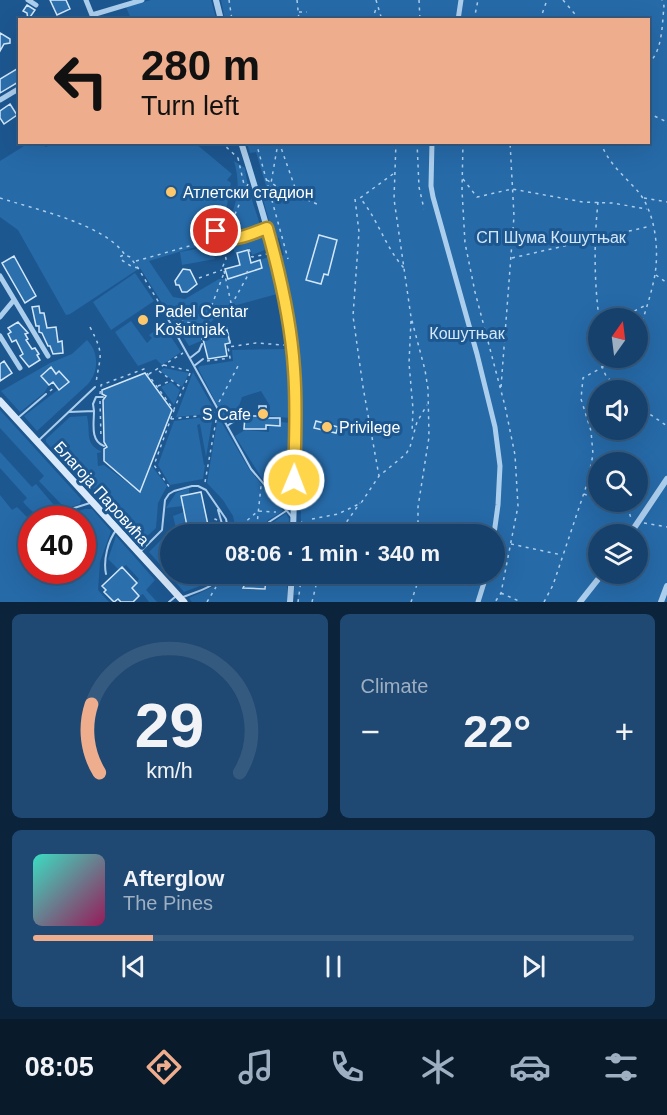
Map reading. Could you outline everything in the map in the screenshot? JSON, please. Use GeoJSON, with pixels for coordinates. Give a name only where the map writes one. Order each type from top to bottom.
{"type":"FeatureCollection","features":[{"type":"Feature","properties":{"kind":"main road","name":"Благоја Паровића"},"geometry":{"type":"LineString","coordinates":[[0,401],[181,599]]}},
{"type":"Feature","properties":{"kind":"street"},"geometry":{"type":"LineString","coordinates":[[28,0],[36,5]]}},
{"type":"Feature","properties":{"kind":"street"},"geometry":{"type":"LineString","coordinates":[[86,0],[93,17],[142,0]]}},
{"type":"Feature","properties":{"kind":"street"},"geometry":{"type":"LineString","coordinates":[[216,0],[220,18]]}},
{"type":"Feature","properties":{"kind":"street"},"geometry":{"type":"LineString","coordinates":[[458,18],[461,0]]}},
{"type":"Feature","properties":{"kind":"street"},"geometry":{"type":"LineString","coordinates":[[0,100],[18,89]]}},
{"type":"Feature","properties":{"kind":"street"},"geometry":{"type":"LineString","coordinates":[[242,144],[282,287],[294,366],[296,397],[294,524]]}},
{"type":"Feature","properties":{"kind":"street"},"geometry":{"type":"LineString","coordinates":[[432,144],[433,197],[475,346],[497,442],[500,466],[495,524]]}},
{"type":"Feature","properties":{"kind":"street"},"geometry":{"type":"LineString","coordinates":[[0,276],[48,356]]}},
{"type":"Feature","properties":{"kind":"street"},"geometry":{"type":"LineString","coordinates":[[0,317],[14,300]]}},
{"type":"Feature","properties":{"kind":"street"},"geometry":{"type":"LineString","coordinates":[[0,336],[20,369]]}},
{"type":"Feature","properties":{"kind":"street"},"geometry":{"type":"LineString","coordinates":[[636,524],[667,479]]}},
{"type":"Feature","properties":{"kind":"street"},"geometry":{"type":"LineString","coordinates":[[290,602],[291,584]]}},
{"type":"Feature","properties":{"kind":"street"},"geometry":{"type":"LineString","coordinates":[[478,602],[484,584]]}},
{"type":"Feature","properties":{"kind":"street"},"geometry":{"type":"LineString","coordinates":[[580,602],[594,584]]}},
{"type":"Feature","properties":{"kind":"street"},"geometry":{"type":"LineString","coordinates":[[661,602],[667,586]]}},
{"type":"Feature","properties":{"kind":"lane"},"geometry":{"type":"LineString","coordinates":[[216,231],[223,238],[230,239],[267,228]]}},
{"type":"Feature","properties":{"kind":"lane"},"geometry":{"type":"LineString","coordinates":[[163,310],[251,469],[284,512],[294,519]]}},
{"type":"Feature","properties":{"kind":"lane"},"geometry":{"type":"LineString","coordinates":[[200,362],[199,351],[202,344]]}},
{"type":"Feature","properties":{"kind":"lane"},"geometry":{"type":"LineString","coordinates":[[190,358],[199,351]]}},
{"type":"Feature","properties":{"kind":"lane"},"geometry":{"type":"LineString","coordinates":[[194,366],[203,359]]}},
{"type":"Feature","properties":{"kind":"lane"},"geometry":{"type":"LineString","coordinates":[[37,441],[95,387]]}},
{"type":"Feature","properties":{"kind":"lane"},"geometry":{"type":"LineString","coordinates":[[16,419],[45,394]]}},
{"type":"Feature","properties":{"kind":"lane"},"geometry":{"type":"LineString","coordinates":[[101,397],[94,400],[94,438],[103,446]]}},
{"type":"Feature","properties":{"kind":"lane"},"geometry":{"type":"LineString","coordinates":[[69,412],[94,411]]}},
{"type":"Feature","properties":{"kind":"lane"},"geometry":{"type":"LineString","coordinates":[[227,426],[237,420]]}},
{"type":"Feature","properties":{"kind":"lane"},"geometry":{"type":"LineString","coordinates":[[138,553],[162,530],[165,500],[172,492],[192,486],[202,488],[227,524]]}},
{"type":"Feature","properties":{"kind":"lane"},"geometry":{"type":"LineString","coordinates":[[80,506],[93,502]]}},
{"type":"Feature","properties":{"kind":"lane"},"geometry":{"type":"LineString","coordinates":[[218,510],[222,524]]}},
{"type":"Feature","properties":{"kind":"lane"},"geometry":{"type":"LineString","coordinates":[[269,522],[284,512]]}},
{"type":"Feature","properties":{"kind":"lane"},"geometry":{"type":"LineString","coordinates":[[106,574],[105,558],[117,529]]}},
{"type":"Feature","properties":{"kind":"lane"},"geometry":{"type":"LineString","coordinates":[[169,602],[215,584]]}},
{"type":"Feature","properties":{"kind":"path"},"geometry":{"type":"LineString","coordinates":[[229,0],[232,18]]}},
{"type":"Feature","properties":{"kind":"path"},"geometry":{"type":"LineString","coordinates":[[297,0],[299,18]]}},
{"type":"Feature","properties":{"kind":"path"},"geometry":{"type":"LineString","coordinates":[[376,0],[381,18]]}},
{"type":"Feature","properties":{"kind":"path"},"geometry":{"type":"LineString","coordinates":[[419,0],[420,18]]}},
{"type":"Feature","properties":{"kind":"path"},"geometry":{"type":"LineString","coordinates":[[474,18],[478,0]]}},
{"type":"Feature","properties":{"kind":"path"},"geometry":{"type":"LineString","coordinates":[[541,18],[547,0]]}},
{"type":"Feature","properties":{"kind":"path"},"geometry":{"type":"LineString","coordinates":[[564,0],[578,18]]}},
{"type":"Feature","properties":{"kind":"path"},"geometry":{"type":"LineString","coordinates":[[650,62],[659,44],[664,6],[662,0]]}},
{"type":"Feature","properties":{"kind":"path"},"geometry":{"type":"LineString","coordinates":[[373,18],[377,5]]}},
{"type":"Feature","properties":{"kind":"path"},"geometry":{"type":"LineString","coordinates":[[298,12],[307,12]]}},
{"type":"Feature","properties":{"kind":"path"},"geometry":{"type":"LineString","coordinates":[[650,114],[667,122]]}},
{"type":"Feature","properties":{"kind":"path"},"geometry":{"type":"LineString","coordinates":[[223,144],[245,165]]}},
{"type":"Feature","properties":{"kind":"path"},"geometry":{"type":"LineString","coordinates":[[257,144],[288,259]]}},
{"type":"Feature","properties":{"kind":"path"},"geometry":{"type":"LineString","coordinates":[[270,191],[279,144]]}},
{"type":"Feature","properties":{"kind":"path"},"geometry":{"type":"LineString","coordinates":[[280,144],[298,196]]}},
{"type":"Feature","properties":{"kind":"path"},"geometry":{"type":"LineString","coordinates":[[396,144],[394,199],[411,317],[425,370],[429,403],[429,437],[418,507],[418,524]]}},
{"type":"Feature","properties":{"kind":"path"},"geometry":{"type":"LineString","coordinates":[[417,144],[419,187],[424,208]]}},
{"type":"Feature","properties":{"kind":"path"},"geometry":{"type":"LineString","coordinates":[[464,144],[462,179],[465,243],[475,292],[501,390],[516,465],[518,506],[501,593],[495,602]]}},
{"type":"Feature","properties":{"kind":"path"},"geometry":{"type":"LineString","coordinates":[[501,390],[514,216],[510,144]]}},
{"type":"Feature","properties":{"kind":"path"},"geometry":{"type":"LineString","coordinates":[[601,144],[603,153],[650,210],[656,247],[654,283],[645,308]]}},
{"type":"Feature","properties":{"kind":"path"},"geometry":{"type":"LineString","coordinates":[[238,158],[246,190]]}},
{"type":"Feature","properties":{"kind":"path"},"geometry":{"type":"LineString","coordinates":[[394,173],[360,198],[374,216],[380,232],[404,269]]}},
{"type":"Feature","properties":{"kind":"path"},"geometry":{"type":"LineString","coordinates":[[462,179],[477,197],[513,189],[583,202],[635,206],[650,210]]}},
{"type":"Feature","properties":{"kind":"path"},"geometry":{"type":"LineString","coordinates":[[202,344],[203,327],[224,271],[226,260],[223,238],[250,180]]}},
{"type":"Feature","properties":{"kind":"path"},"geometry":{"type":"LineString","coordinates":[[267,180],[279,188],[317,204]]}},
{"type":"Feature","properties":{"kind":"path"},"geometry":{"type":"LineString","coordinates":[[0,198],[60,216],[119,246],[124,255],[134,262],[163,310]]}},
{"type":"Feature","properties":{"kind":"path"},"geometry":{"type":"LineString","coordinates":[[642,198],[667,202]]}},
{"type":"Feature","properties":{"kind":"path"},"geometry":{"type":"LineString","coordinates":[[355,200],[359,232],[353,316],[379,476]]}},
{"type":"Feature","properties":{"kind":"path"},"geometry":{"type":"LineString","coordinates":[[598,202],[595,239],[598,308]]}},
{"type":"Feature","properties":{"kind":"path"},"geometry":{"type":"LineString","coordinates":[[512,258],[652,226]]}},
{"type":"Feature","properties":{"kind":"path"},"geometry":{"type":"LineString","coordinates":[[134,262],[223,238]]}},
{"type":"Feature","properties":{"kind":"path"},"geometry":{"type":"LineString","coordinates":[[249,249],[252,257],[271,254]]}},
{"type":"Feature","properties":{"kind":"path"},"geometry":{"type":"LineString","coordinates":[[124,255],[120,259],[123,262],[138,268]]}},
{"type":"Feature","properties":{"kind":"path"},"geometry":{"type":"LineString","coordinates":[[199,278],[224,271]]}},
{"type":"Feature","properties":{"kind":"path"},"geometry":{"type":"LineString","coordinates":[[224,271],[231,303]]}},
{"type":"Feature","properties":{"kind":"path"},"geometry":{"type":"LineString","coordinates":[[217,330],[248,275],[248,271]]}},
{"type":"Feature","properties":{"kind":"path"},"geometry":{"type":"LineString","coordinates":[[654,274],[667,283]]}},
{"type":"Feature","properties":{"kind":"path"},"geometry":{"type":"LineString","coordinates":[[639,308],[646,304]]}},
{"type":"Feature","properties":{"kind":"path"},"geometry":{"type":"LineString","coordinates":[[166,316],[217,330]]}},
{"type":"Feature","properties":{"kind":"path"},"geometry":{"type":"LineString","coordinates":[[345,524],[379,476],[406,454],[410,447],[413,409],[409,363],[411,317]]}},
{"type":"Feature","properties":{"kind":"path"},"geometry":{"type":"LineString","coordinates":[[90,327],[100,347],[101,363],[95,387]]}},
{"type":"Feature","properties":{"kind":"path"},"geometry":{"type":"LineString","coordinates":[[201,334],[227,328],[231,346]]}},
{"type":"Feature","properties":{"kind":"path"},"geometry":{"type":"LineString","coordinates":[[200,362],[230,358],[227,347],[231,346],[256,344],[289,346]]}},
{"type":"Feature","properties":{"kind":"path"},"geometry":{"type":"LineString","coordinates":[[148,374],[179,356]]}},
{"type":"Feature","properties":{"kind":"path"},"geometry":{"type":"LineString","coordinates":[[164,365],[191,371],[154,465],[170,488]]}},
{"type":"Feature","properties":{"kind":"path"},"geometry":{"type":"LineString","coordinates":[[205,482],[217,411],[238,366]]}},
{"type":"Feature","properties":{"kind":"path"},"geometry":{"type":"LineString","coordinates":[[544,602],[553,585],[584,494],[593,454],[591,431],[580,399],[583,378],[600,368]]}},
{"type":"Feature","properties":{"kind":"path"},"geometry":{"type":"LineString","coordinates":[[103,446],[101,385],[144,369],[174,410]]}},
{"type":"Feature","properties":{"kind":"path"},"geometry":{"type":"LineString","coordinates":[[158,370],[183,389]]}},
{"type":"Feature","properties":{"kind":"path"},"geometry":{"type":"LineString","coordinates":[[157,387],[171,381]]}},
{"type":"Feature","properties":{"kind":"path"},"geometry":{"type":"LineString","coordinates":[[45,394],[56,386]]}},
{"type":"Feature","properties":{"kind":"path"},"geometry":{"type":"LineString","coordinates":[[411,437],[429,403]]}},
{"type":"Feature","properties":{"kind":"path"},"geometry":{"type":"LineString","coordinates":[[171,419],[217,411]]}},
{"type":"Feature","properties":{"kind":"path"},"geometry":{"type":"LineString","coordinates":[[648,413],[667,426]]}},
{"type":"Feature","properties":{"kind":"path"},"geometry":{"type":"LineString","coordinates":[[257,524],[262,482]]}},
{"type":"Feature","properties":{"kind":"path"},"geometry":{"type":"LineString","coordinates":[[584,494],[588,496]]}},
{"type":"Feature","properties":{"kind":"path"},"geometry":{"type":"LineString","coordinates":[[312,519],[338,514],[361,502]]}},
{"type":"Feature","properties":{"kind":"path"},"geometry":{"type":"LineString","coordinates":[[243,524],[258,512],[266,510],[284,512]]}},
{"type":"Feature","properties":{"kind":"path"},"geometry":{"type":"LineString","coordinates":[[629,512],[631,518],[638,521],[667,527]]}},
{"type":"Feature","properties":{"kind":"path"},"geometry":{"type":"LineString","coordinates":[[294,519],[306,524]]}},
{"type":"Feature","properties":{"kind":"path"},"geometry":{"type":"LineString","coordinates":[[510,543],[563,556]]}},
{"type":"Feature","properties":{"kind":"path"},"geometry":{"type":"LineString","coordinates":[[207,602],[217,584]]}},
{"type":"Feature","properties":{"kind":"path"},"geometry":{"type":"LineString","coordinates":[[298,602],[300,584]]}},
{"type":"Feature","properties":{"kind":"path"},"geometry":{"type":"LineString","coordinates":[[312,602],[316,584]]}},
{"type":"Feature","properties":{"kind":"path"},"geometry":{"type":"LineString","coordinates":[[411,602],[417,584]]}},
{"type":"Feature","properties":{"kind":"path"},"geometry":{"type":"LineString","coordinates":[[501,593],[521,602]]}},
{"type":"Feature","properties":{"kind":"green space"},"geometry":{"type":"Polygon","coordinates":[[[151,0],[211,0],[216,18],[131,18],[126,7],[151,0]]]}},
{"type":"Feature","properties":{"kind":"green space","name":"Кошутњак"},"geometry":{"type":"Polygon","coordinates":[[[221,0],[667,0],[667,602],[297,602],[298,595],[294,595],[294,584],[505,584],[505,524],[297,524],[301,522],[299,369],[286,279],[280,256],[284,255],[279,238],[274,239],[263,199],[269,196],[256,152],[250,153],[247,144],[650,144],[650,18],[225,18],[221,0]]]}},
{"type":"Feature","properties":{"kind":"green space"},"geometry":{"type":"Polygon","coordinates":[[[27,144],[42,144],[46,147],[52,144],[196,144],[232,174],[227,180],[231,183],[225,217],[215,231],[203,239],[215,237],[219,246],[215,247],[214,244],[192,248],[149,261],[173,297],[185,299],[219,279],[228,279],[262,268],[261,260],[270,256],[277,294],[226,308],[200,332],[201,341],[189,346],[140,268],[66,315],[18,230],[0,217],[0,161],[27,144]]]}},
{"type":"Feature","properties":{"kind":"green space"},"geometry":{"type":"Polygon","coordinates":[[[234,161],[245,168],[249,190],[261,228],[230,237],[224,236],[224,232],[237,198],[234,161]]]}},
{"type":"Feature","properties":{"kind":"green space"},"geometry":{"type":"Polygon","coordinates":[[[262,232],[267,249],[252,255],[250,248],[235,253],[231,241],[262,232]]]}},
{"type":"Feature","properties":{"kind":"green space"},"geometry":{"type":"Polygon","coordinates":[[[212,246],[215,259],[182,265],[180,252],[212,246]]]}},
{"type":"Feature","properties":{"kind":"green space"},"geometry":{"type":"Polygon","coordinates":[[[135,273],[154,301],[111,330],[93,302],[135,273]]]}},
{"type":"Feature","properties":{"kind":"green space"},"geometry":{"type":"Polygon","coordinates":[[[131,321],[147,343],[152,338],[149,335],[163,325],[181,352],[162,365],[156,359],[138,366],[115,332],[131,321]]]}},
{"type":"Feature","properties":{"kind":"green space"},"geometry":{"type":"Polygon","coordinates":[[[87,340],[94,350],[96,362],[92,379],[37,431],[24,416],[68,382],[60,372],[56,374],[51,367],[41,375],[49,385],[44,393],[20,412],[1,391],[50,363],[72,354],[87,340]]]}},
{"type":"Feature","properties":{"kind":"green space"},"geometry":{"type":"Polygon","coordinates":[[[287,349],[290,418],[270,416],[270,406],[261,391],[242,397],[238,409],[225,420],[198,368],[233,361],[232,350],[287,349]]]}},
{"type":"Feature","properties":{"kind":"green space"},"geometry":{"type":"Polygon","coordinates":[[[164,368],[189,373],[182,387],[160,371],[164,368]]]}},
{"type":"Feature","properties":{"kind":"green space"},"geometry":{"type":"Polygon","coordinates":[[[193,372],[216,413],[176,417],[193,372]]]}},
{"type":"Feature","properties":{"kind":"green space"},"geometry":{"type":"Polygon","coordinates":[[[171,382],[180,390],[174,405],[161,387],[171,382]]]}},
{"type":"Feature","properties":{"kind":"green space"},"geometry":{"type":"Polygon","coordinates":[[[0,410],[81,499],[80,504],[68,506],[61,504],[39,481],[44,476],[0,428],[0,410]]]}},
{"type":"Feature","properties":{"kind":"green space"},"geometry":{"type":"Polygon","coordinates":[[[87,416],[90,442],[102,452],[97,453],[98,466],[104,465],[140,492],[151,465],[167,486],[158,503],[156,528],[139,544],[46,442],[46,439],[70,417],[87,416]]]}},
{"type":"Feature","properties":{"kind":"green space"},"geometry":{"type":"Polygon","coordinates":[[[213,416],[206,457],[200,424],[197,425],[205,465],[203,479],[170,485],[158,465],[174,421],[213,416]]]}},
{"type":"Feature","properties":{"kind":"green space"},"geometry":{"type":"Polygon","coordinates":[[[218,416],[249,469],[283,511],[268,520],[266,524],[235,524],[233,516],[223,500],[207,483],[218,416]]]}},
{"type":"Feature","properties":{"kind":"green space"},"geometry":{"type":"Polygon","coordinates":[[[281,422],[290,423],[289,513],[263,480],[235,436],[245,430],[269,432],[269,426],[280,426],[281,422]]]}},
{"type":"Feature","properties":{"kind":"green space"},"geometry":{"type":"Polygon","coordinates":[[[0,452],[32,487],[36,484],[54,506],[27,506],[23,502],[27,498],[0,468],[0,452]]]}},
{"type":"Feature","properties":{"kind":"green space"},"geometry":{"type":"Polygon","coordinates":[[[189,488],[189,495],[181,497],[183,506],[166,508],[176,493],[189,488]]]}},
{"type":"Feature","properties":{"kind":"green space"},"geometry":{"type":"Polygon","coordinates":[[[0,495],[12,510],[18,508],[18,584],[96,584],[96,514],[111,531],[100,562],[98,590],[109,602],[0,602],[0,495]]]}},
{"type":"Feature","properties":{"kind":"green space"},"geometry":{"type":"Polygon","coordinates":[[[184,512],[187,524],[175,524],[173,516],[184,512]]]}},
{"type":"Feature","properties":{"kind":"green space"},"geometry":{"type":"Polygon","coordinates":[[[286,513],[289,519],[289,524],[271,524],[286,513]]]}},
{"type":"Feature","properties":{"kind":"green space"},"geometry":{"type":"Polygon","coordinates":[[[116,536],[155,580],[146,590],[157,602],[149,602],[143,594],[139,596],[132,588],[139,579],[126,565],[119,570],[108,559],[116,536]]]}},
{"type":"Feature","properties":{"kind":"green space"},"geometry":{"type":"Polygon","coordinates":[[[160,541],[160,565],[149,552],[160,541]]]}},
{"type":"Feature","properties":{"kind":"green space"},"geometry":{"type":"Polygon","coordinates":[[[177,584],[205,584],[184,592],[177,584]]]}},
{"type":"Feature","properties":{"kind":"green space"},"geometry":{"type":"Polygon","coordinates":[[[219,584],[239,584],[243,585],[243,588],[265,589],[266,584],[287,584],[287,602],[192,602],[189,598],[219,584]]]}},
{"type":"Feature","properties":{"kind":"building"},"geometry":{"type":"Polygon","coordinates":[[[50,0],[66,0],[70,9],[57,15],[50,0]]]}},
{"type":"Feature","properties":{"kind":"building"},"geometry":{"type":"Polygon","coordinates":[[[27,5],[35,10],[29,18],[23,11],[27,5]]]}},
{"type":"Feature","properties":{"kind":"building"},"geometry":{"type":"Polygon","coordinates":[[[0,33],[10,39],[10,43],[4,44],[0,51],[0,33]]]}},
{"type":"Feature","properties":{"kind":"building"},"geometry":{"type":"Polygon","coordinates":[[[18,68],[18,82],[0,93],[0,79],[18,68]]]}},
{"type":"Feature","properties":{"kind":"building"},"geometry":{"type":"Polygon","coordinates":[[[10,104],[17,115],[4,124],[0,118],[0,111],[10,104]]]}},
{"type":"Feature","properties":{"kind":"building"},"geometry":{"type":"Polygon","coordinates":[[[319,235],[337,240],[328,275],[324,274],[321,284],[306,280],[319,235]]]}},
{"type":"Feature","properties":{"kind":"building"},"geometry":{"type":"Polygon","coordinates":[[[248,250],[251,263],[260,260],[262,268],[228,279],[225,269],[240,265],[237,253],[248,250]]]}},
{"type":"Feature","properties":{"kind":"building"},"geometry":{"type":"Polygon","coordinates":[[[14,256],[36,296],[25,303],[2,263],[14,256]]]}},
{"type":"Feature","properties":{"kind":"building"},"geometry":{"type":"Polygon","coordinates":[[[183,269],[190,270],[197,284],[187,292],[182,292],[175,281],[183,269]]]}},
{"type":"Feature","properties":{"kind":"building"},"geometry":{"type":"Polygon","coordinates":[[[39,306],[40,313],[44,313],[47,328],[56,327],[58,342],[62,341],[63,353],[53,354],[42,333],[39,332],[32,307],[39,306]]]}},
{"type":"Feature","properties":{"kind":"building"},"geometry":{"type":"Polygon","coordinates":[[[18,322],[28,333],[25,334],[28,339],[26,340],[39,354],[37,355],[40,360],[29,367],[20,356],[23,354],[16,340],[12,342],[8,334],[11,332],[8,328],[18,322]]]}},
{"type":"Feature","properties":{"kind":"building"},"geometry":{"type":"Polygon","coordinates":[[[227,330],[230,343],[225,344],[227,356],[208,359],[202,335],[227,330]]]}},
{"type":"Feature","properties":{"kind":"building"},"geometry":{"type":"Polygon","coordinates":[[[4,361],[12,373],[0,381],[0,364],[4,361]]]}},
{"type":"Feature","properties":{"kind":"building"},"geometry":{"type":"Polygon","coordinates":[[[51,367],[56,374],[59,371],[69,382],[59,390],[53,382],[49,385],[41,376],[51,367]]]}},
{"type":"Feature","properties":{"kind":"building"},"geometry":{"type":"Polygon","coordinates":[[[145,373],[172,410],[140,492],[104,461],[104,449],[107,447],[104,442],[103,400],[106,396],[102,394],[102,390],[145,373]]]}},
{"type":"Feature","properties":{"kind":"building"},"geometry":{"type":"Polygon","coordinates":[[[259,406],[266,406],[266,418],[280,418],[280,426],[266,425],[266,429],[244,429],[245,416],[259,416],[259,406]]]}},
{"type":"Feature","properties":{"kind":"building"},"geometry":{"type":"Polygon","coordinates":[[[316,421],[338,427],[336,433],[314,428],[316,421]]]}},
{"type":"Feature","properties":{"kind":"building"},"geometry":{"type":"Polygon","coordinates":[[[201,492],[208,524],[187,524],[181,496],[201,492]]]}},
{"type":"Feature","properties":{"kind":"building"},"geometry":{"type":"Polygon","coordinates":[[[122,567],[137,583],[132,588],[139,596],[133,602],[121,602],[118,599],[114,602],[104,592],[106,590],[102,586],[122,567]]]}},
{"type":"Feature","properties":{"kind":"building"},"geometry":{"type":"Polygon","coordinates":[[[245,584],[266,584],[265,589],[243,588],[245,584]]]}},
{"type":"Feature","properties":{"kind":"place","name":"Атлетски стадион"},"geometry":{"type":"Point","coordinates":[171,192]}},
{"type":"Feature","properties":{"kind":"place","name":"Padel Centar Košutnjak"},"geometry":{"type":"Point","coordinates":[143,320]}},
{"type":"Feature","properties":{"kind":"place","name":"S Cafe"},"geometry":{"type":"Point","coordinates":[263,414]}},
{"type":"Feature","properties":{"kind":"place","name":"Privilege"},"geometry":{"type":"Point","coordinates":[327,427]}},
{"type":"Feature","properties":{"kind":"route"},"geometry":{"type":"LineString","coordinates":[[216,231],[222,237],[230,239],[267,228],[282,287],[292,346],[296,397],[294,480]]}},
{"type":"Feature","properties":{"kind":"park label","name":"СП Шума Кошутњак"},"geometry":{"type":"Point","coordinates":[551,237]}}]}
